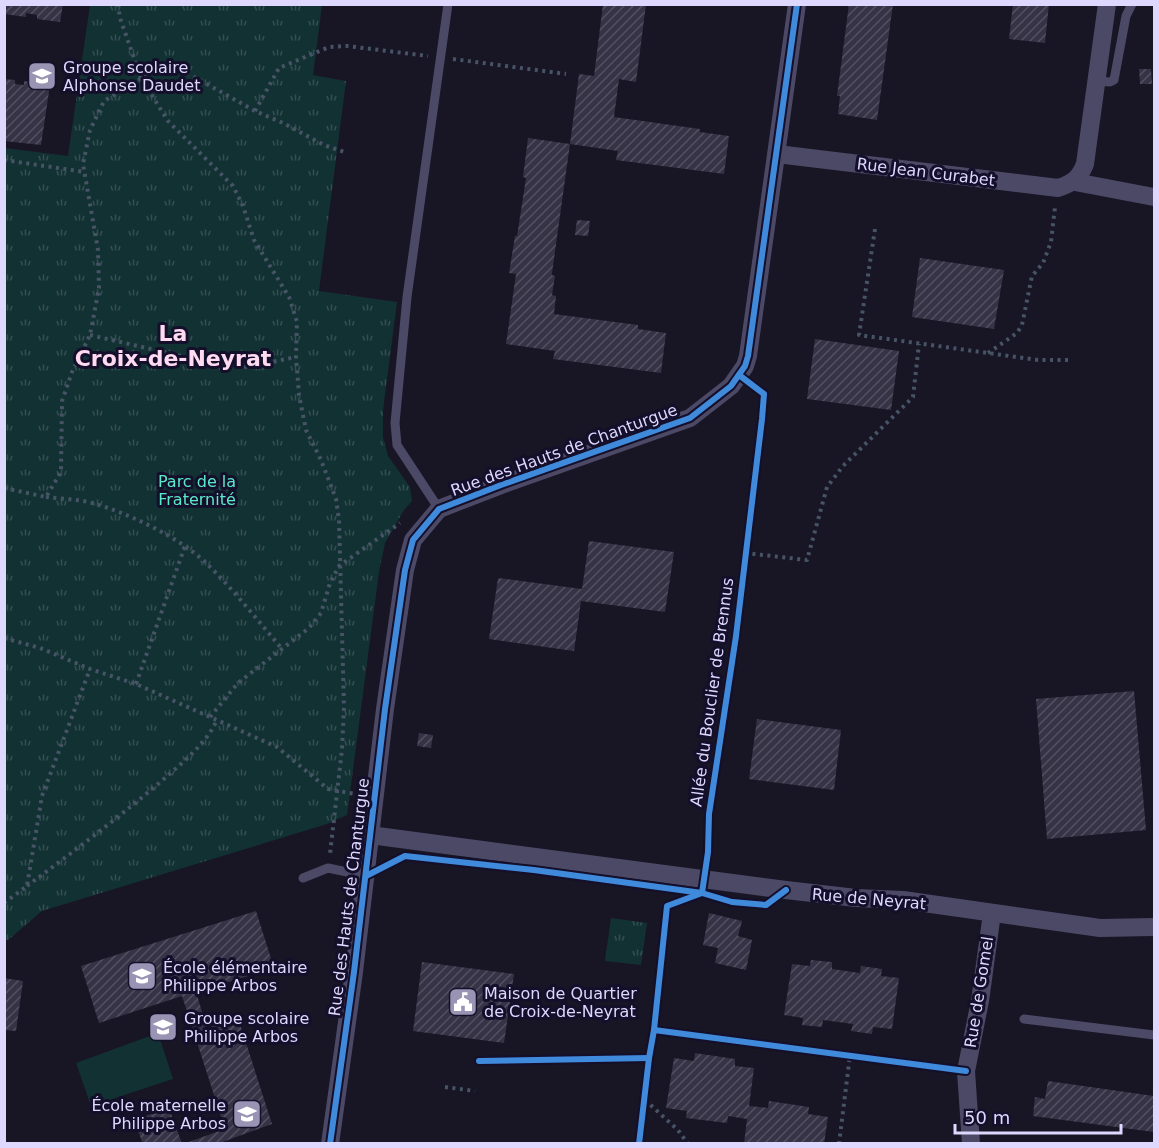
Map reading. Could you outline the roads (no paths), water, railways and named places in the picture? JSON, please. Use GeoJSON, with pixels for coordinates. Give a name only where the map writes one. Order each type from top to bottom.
{"type":"FeatureCollection","features":[{"type":"Feature","properties":{"kind":"street","name":"Rue des Hauts de Chanturgue"},"geometry":{"type":"LineString","coordinates":[[330,1143],[405,570],[414,540],[433,515],[690,418],[731,386],[739,375],[748,356],[797,4]]}},
{"type":"Feature","properties":{"kind":"street"},"geometry":{"type":"LineString","coordinates":[[1066,185],[1080,176],[1085,164],[1107,4]]}},
{"type":"Feature","properties":{"kind":"street","name":"Rue Jean Curabet"},"geometry":{"type":"LineString","coordinates":[[777,154],[1155,196]]}},
{"type":"Feature","properties":{"kind":"street","name":"Rue de Neyrat"},"geometry":{"type":"LineString","coordinates":[[370,835],[786,890],[856,898],[903,900],[1100,928],[1155,927]]}},
{"type":"Feature","properties":{"kind":"street","name":"Rue de Gomel"},"geometry":{"type":"LineString","coordinates":[[971,1143],[966,1071],[980,1001],[992,913]]}},
{"type":"Feature","properties":{"kind":"lane"},"geometry":{"type":"LineString","coordinates":[[433,515],[397,445],[394,423],[407,297],[448,4]]}},
{"type":"Feature","properties":{"kind":"lane"},"geometry":{"type":"LineString","coordinates":[[1096,81],[1114,80],[1126,16],[1132,4]]}},
{"type":"Feature","properties":{"kind":"lane"},"geometry":{"type":"LineString","coordinates":[[303,878],[328,868],[366,876]]}},
{"type":"Feature","properties":{"kind":"lane"},"geometry":{"type":"LineString","coordinates":[[1024,1019],[1155,1035]]}},
{"type":"Feature","properties":{"kind":"place","name":"Groupe scolaire Alphonse Daudet"},"geometry":{"type":"Point","coordinates":[42,76]}},
{"type":"Feature","properties":{"kind":"place","name":"École élémentaire Philippe Arbos"},"geometry":{"type":"Point","coordinates":[142,976]}},
{"type":"Feature","properties":{"kind":"place","name":"Maison de Quartier de Croix-de-Neyrat"},"geometry":{"type":"Point","coordinates":[463,1002]}},
{"type":"Feature","properties":{"kind":"place","name":"Groupe scolaire Philippe Arbos"},"geometry":{"type":"Point","coordinates":[163,1027]}},
{"type":"Feature","properties":{"kind":"place","name":"École maternelle Philippe Arbos"},"geometry":{"type":"Point","coordinates":[247,1114]}},
{"type":"Feature","properties":{"kind":"district","name":"La Croix-de-Neyrat"},"geometry":{"type":"Point","coordinates":[173,346]}},
{"type":"Feature","properties":{"kind":"park label","name":"Parc de la Fraternité"},"geometry":{"type":"Point","coordinates":[197,490]}}]}
